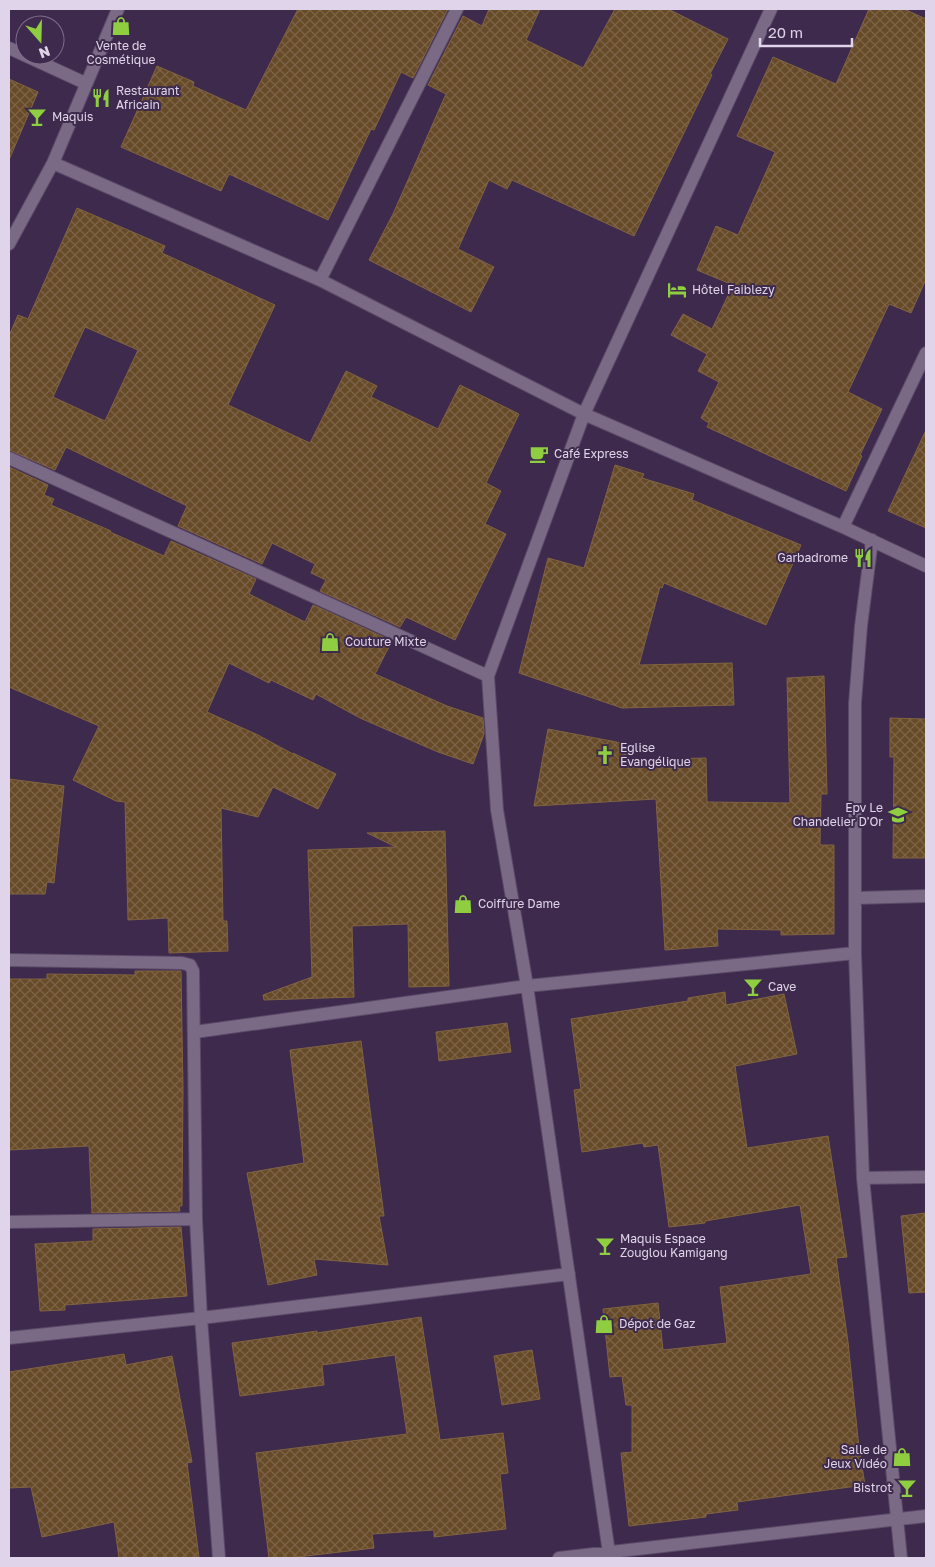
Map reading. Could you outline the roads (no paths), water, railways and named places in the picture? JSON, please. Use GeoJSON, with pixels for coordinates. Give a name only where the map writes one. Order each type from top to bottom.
{"type":"FeatureCollection","features":[{"type":"Feature","properties":{"kind":"street"},"geometry":{"type":"LineString","coordinates":[[9,244],[53,163],[118,9]]}},
{"type":"Feature","properties":{"kind":"street"},"geometry":{"type":"LineString","coordinates":[[320,280],[457,9]]}},
{"type":"Feature","properties":{"kind":"street"},"geometry":{"type":"LineString","coordinates":[[609,1553],[527,986],[497,810],[488,676],[584,414],[771,9]]}},
{"type":"Feature","properties":{"kind":"street"},"geometry":{"type":"LineString","coordinates":[[9,48],[86,83]]}},
{"type":"Feature","properties":{"kind":"street"},"geometry":{"type":"LineString","coordinates":[[53,163],[320,280],[584,414],[843,527],[926,566]]}},
{"type":"Feature","properties":{"kind":"street"},"geometry":{"type":"LineString","coordinates":[[843,527],[926,353]]}},
{"type":"Feature","properties":{"kind":"street"},"geometry":{"type":"LineString","coordinates":[[9,458],[488,676]]}},
{"type":"Feature","properties":{"kind":"street"},"geometry":{"type":"LineString","coordinates":[[872,540],[861,626],[855,704],[855,953],[863,1178],[901,1558]]}},
{"type":"Feature","properties":{"kind":"street"},"geometry":{"type":"LineString","coordinates":[[856,898],[926,896]]}},
{"type":"Feature","properties":{"kind":"street"},"geometry":{"type":"LineString","coordinates":[[195,1032],[527,986],[855,953]]}},
{"type":"Feature","properties":{"kind":"street"},"geometry":{"type":"LineString","coordinates":[[9,960],[182,963],[190,965],[193,971],[196,1219],[201,1318],[219,1558]]}},
{"type":"Feature","properties":{"kind":"street"},"geometry":{"type":"LineString","coordinates":[[863,1178],[926,1176]]}},
{"type":"Feature","properties":{"kind":"street"},"geometry":{"type":"LineString","coordinates":[[9,1222],[196,1219]]}},
{"type":"Feature","properties":{"kind":"street"},"geometry":{"type":"LineString","coordinates":[[9,1338],[201,1318],[569,1274]]}},
{"type":"Feature","properties":{"kind":"street"},"geometry":{"type":"LineString","coordinates":[[559,1558],[926,1516]]}},
{"type":"Feature","properties":{"kind":"place","name":"Vente de Cosmétique"},"geometry":{"type":"Point","coordinates":[121,26]}},
{"type":"Feature","properties":{"kind":"place","name":"Restaurant Africain"},"geometry":{"type":"Point","coordinates":[101,98]}},
{"type":"Feature","properties":{"kind":"place","name":"Maquis"},"geometry":{"type":"Point","coordinates":[37,117]}},
{"type":"Feature","properties":{"kind":"place","name":"Hôtel Faiblezy"},"geometry":{"type":"Point","coordinates":[677,290]}},
{"type":"Feature","properties":{"kind":"place","name":"Café Express"},"geometry":{"type":"Point","coordinates":[539,454]}},
{"type":"Feature","properties":{"kind":"place","name":"Garbadrome"},"geometry":{"type":"Point","coordinates":[863,558]}},
{"type":"Feature","properties":{"kind":"place","name":"Couture Mixte"},"geometry":{"type":"Point","coordinates":[330,642]}},
{"type":"Feature","properties":{"kind":"place","name":"Eglise Evangélique"},"geometry":{"type":"Point","coordinates":[605,755]}},
{"type":"Feature","properties":{"kind":"place","name":"Epv Le Chandelier D'Or"},"geometry":{"type":"Point","coordinates":[898,815]}},
{"type":"Feature","properties":{"kind":"place","name":"Coiffure Dame"},"geometry":{"type":"Point","coordinates":[463,904]}},
{"type":"Feature","properties":{"kind":"place","name":"Cave"},"geometry":{"type":"Point","coordinates":[753,987]}},
{"type":"Feature","properties":{"kind":"place","name":"Maquis Espace Zouglou Kamigang"},"geometry":{"type":"Point","coordinates":[605,1246]}},
{"type":"Feature","properties":{"kind":"place","name":"Dépot de Gaz"},"geometry":{"type":"Point","coordinates":[604,1324]}},
{"type":"Feature","properties":{"kind":"place","name":"Salle de Jeux Vidéo"},"geometry":{"type":"Point","coordinates":[902,1457]}},
{"type":"Feature","properties":{"kind":"place","name":"Bistrot"},"geometry":{"type":"Point","coordinates":[907,1488]}}]}
